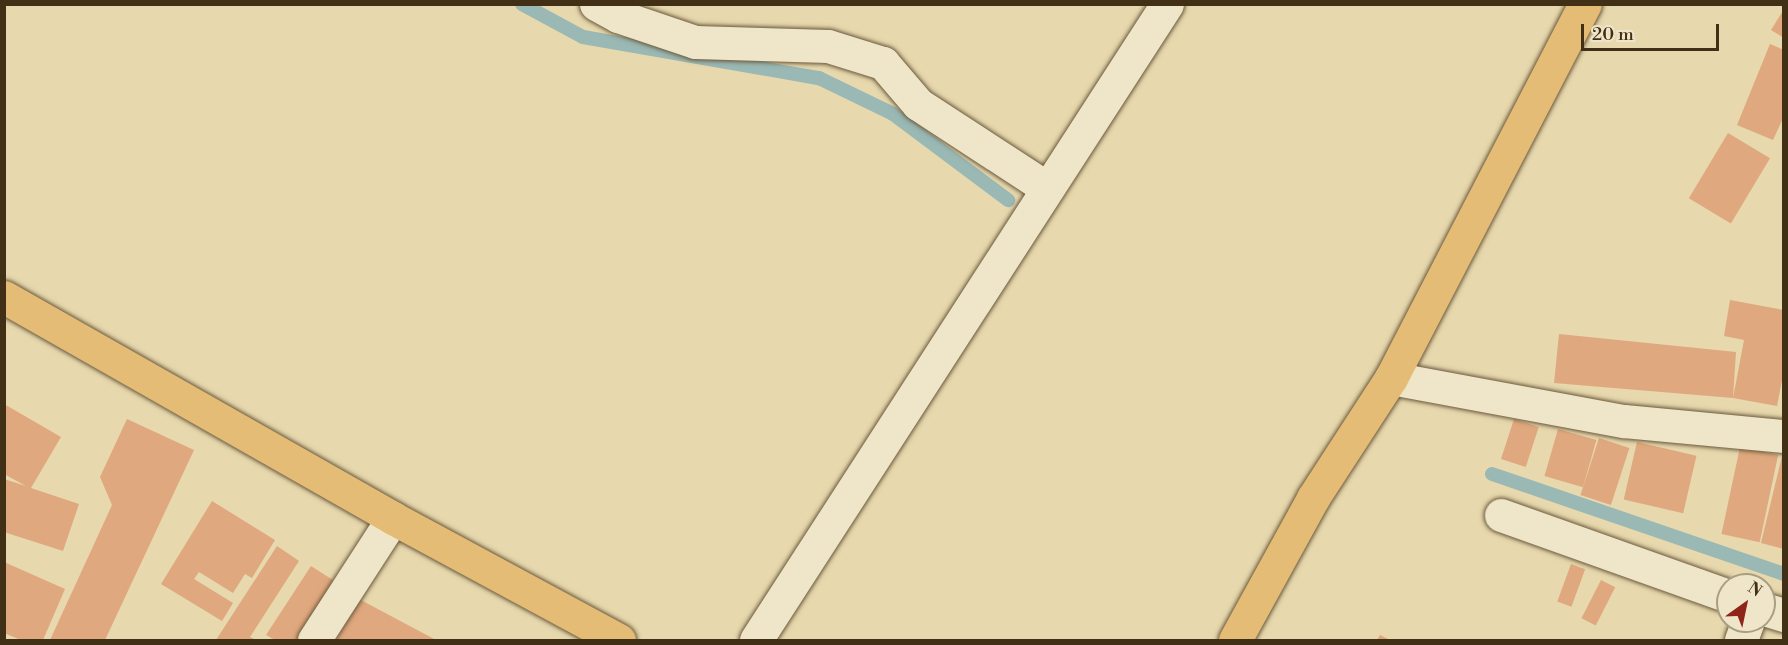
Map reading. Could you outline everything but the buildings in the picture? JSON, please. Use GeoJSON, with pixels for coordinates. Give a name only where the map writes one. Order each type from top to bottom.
{"type":"FeatureCollection","features":[{"type":"Feature","properties":{"kind":"main road"},"geometry":{"type":"LineString","coordinates":[[1235,640],[1313,498],[1391,378],[1585,4]]}},
{"type":"Feature","properties":{"kind":"main road"},"geometry":{"type":"LineString","coordinates":[[4,297],[393,518],[619,640]]}},
{"type":"Feature","properties":{"kind":"street"},"geometry":{"type":"LineString","coordinates":[[597,4],[618,16],[695,42],[828,46],[883,63],[918,104],[1047,188]]}},
{"type":"Feature","properties":{"kind":"street"},"geometry":{"type":"LineString","coordinates":[[756,640],[1167,4]]}},
{"type":"Feature","properties":{"kind":"street"},"geometry":{"type":"LineString","coordinates":[[1391,378],[1624,421],[1784,436]]}},
{"type":"Feature","properties":{"kind":"street"},"geometry":{"type":"LineString","coordinates":[[1501,515],[1716,592]]}},
{"type":"Feature","properties":{"kind":"street"},"geometry":{"type":"LineString","coordinates":[[314,640],[393,518]]}},
{"type":"Feature","properties":{"kind":"waterway"},"geometry":{"type":"LineString","coordinates":[[522,4],[583,37],[819,78],[893,114],[1008,200]]}},
{"type":"Feature","properties":{"kind":"waterway"},"geometry":{"type":"LineString","coordinates":[[1492,474],[1784,574]]}}]}
